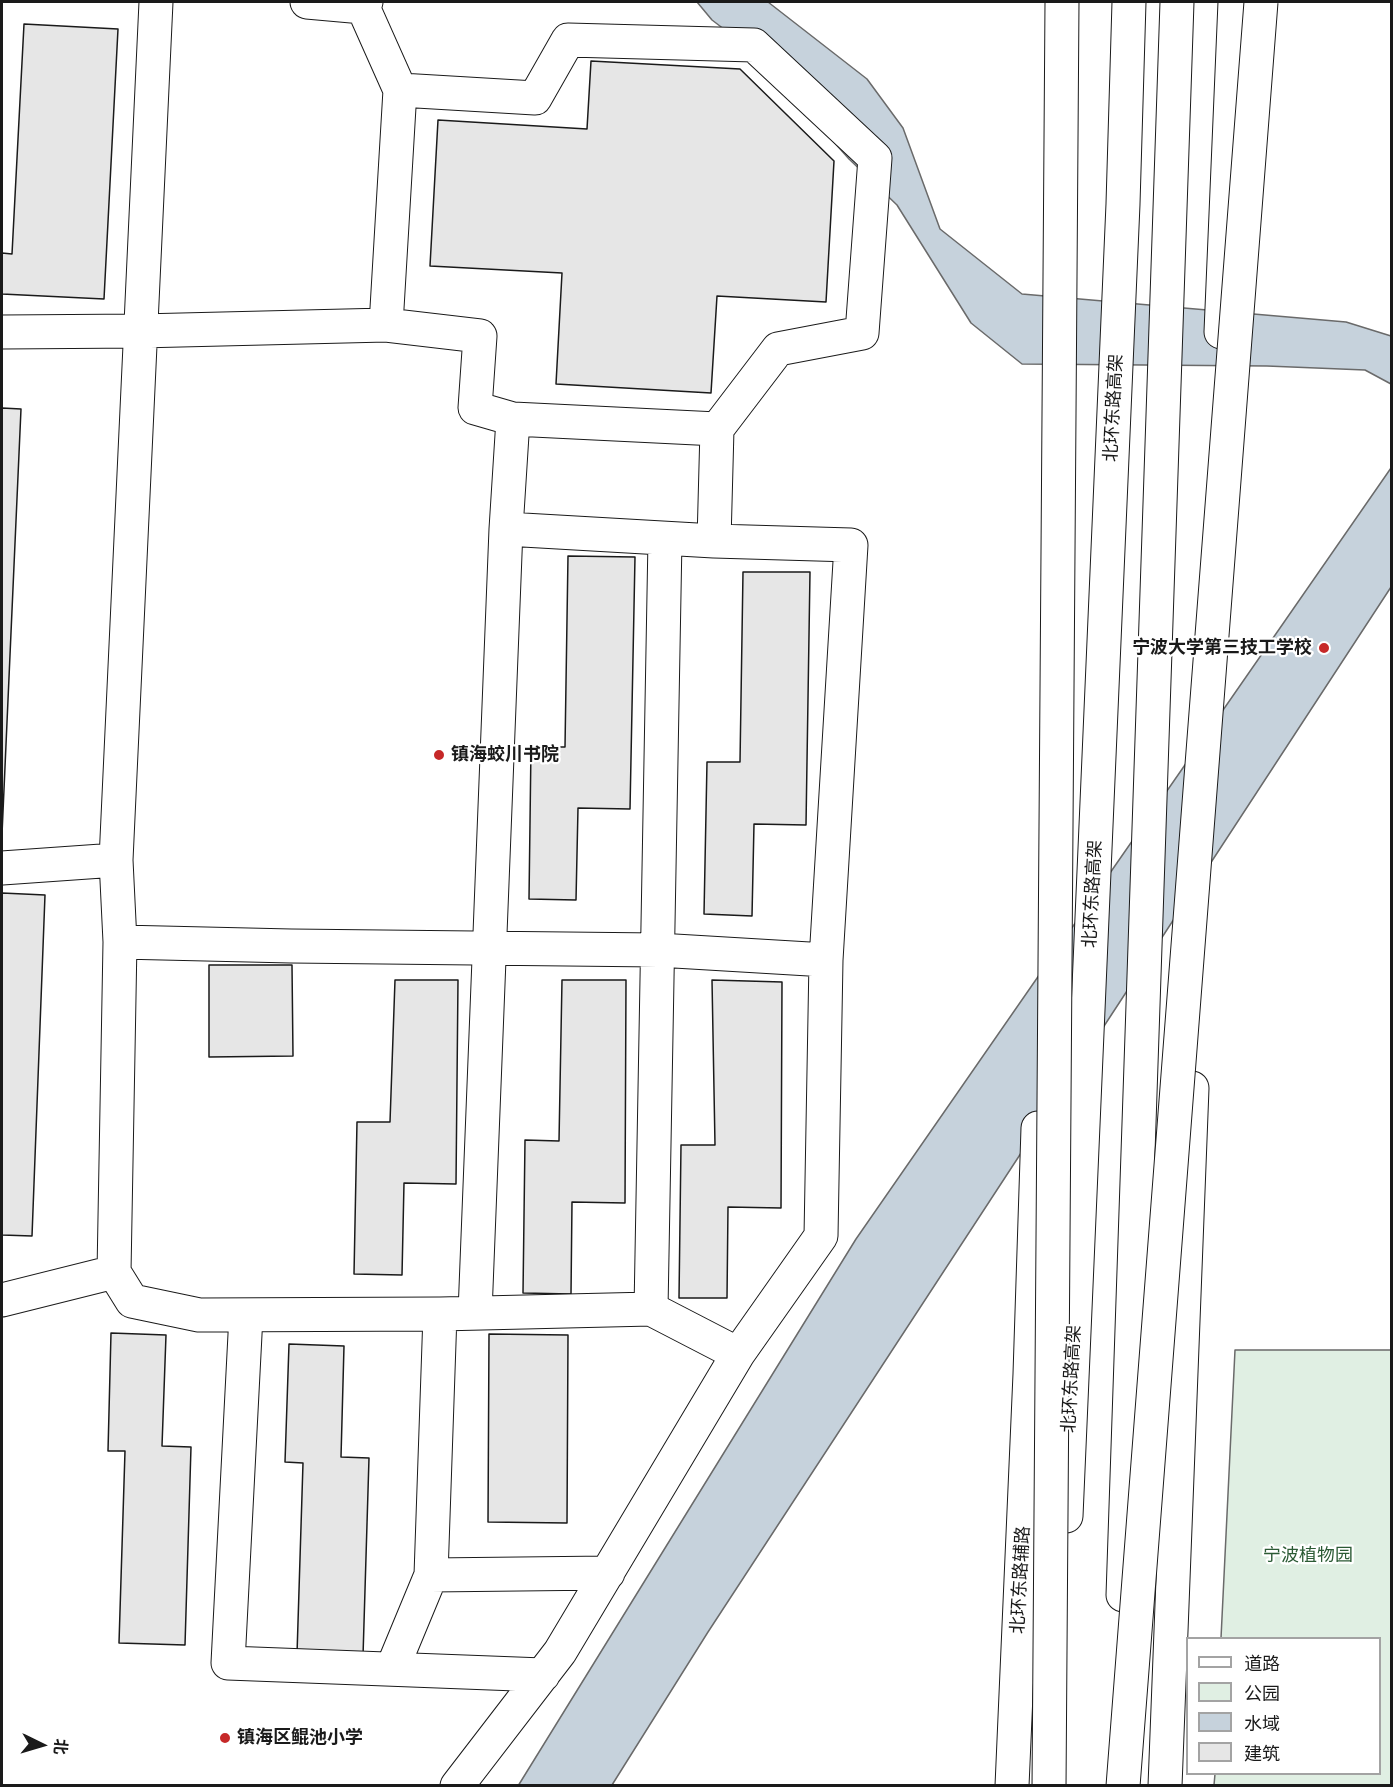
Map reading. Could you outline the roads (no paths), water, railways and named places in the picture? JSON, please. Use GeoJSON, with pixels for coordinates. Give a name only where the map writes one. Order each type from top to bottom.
{"type":"FeatureCollection","features":[{"type":"Feature","properties":{"kind":"main road"},"geometry":{"type":"LineString","coordinates":[[156,2],[116,860],[120,942],[114,1272],[132,1301],[199,1316],[651,1309],[738,1354]]}},
{"type":"Feature","properties":{"kind":"main road"},"geometry":{"type":"LineString","coordinates":[[307,2],[364,4],[400,90],[386,325]]}},
{"type":"Feature","properties":{"kind":"main road"},"geometry":{"type":"LineString","coordinates":[[1049,1785],[1062,2]]}},
{"type":"Feature","properties":{"kind":"main road","name":"北环东路辅路"},"geometry":{"type":"LineString","coordinates":[[1012,1785],[1030,1374],[1076,2]]}},
{"type":"Feature","properties":{"kind":"main road","name":"北环东路高架"},"geometry":{"type":"LineString","coordinates":[[1054,1785],[1130,2]]}},
{"type":"Feature","properties":{"kind":"main road"},"geometry":{"type":"LineString","coordinates":[[1117,1785],[1177,2]]}},
{"type":"Feature","properties":{"kind":"main road"},"geometry":{"type":"LineString","coordinates":[[1165,1785],[1235,2]]}},
{"type":"Feature","properties":{"kind":"main road"},"geometry":{"type":"LineString","coordinates":[[1123,1785],[1261,2]]}},
{"type":"Feature","properties":{"kind":"main road"},"geometry":{"type":"LineString","coordinates":[[400,90],[535,98],[567,40],[753,45],[875,158],[862,333],[778,349],[717,429],[714,541]]}},
{"type":"Feature","properties":{"kind":"main road"},"geometry":{"type":"LineString","coordinates":[[2,332],[386,325],[480,336],[475,408],[513,419],[717,429]]}},
{"type":"Feature","properties":{"kind":"main road"},"geometry":{"type":"LineString","coordinates":[[475,1313],[506,529],[513,419]]}},
{"type":"Feature","properties":{"kind":"main road"},"geometry":{"type":"LineString","coordinates":[[457,1785],[560,1652],[738,1354],[821,1236],[826,960],[851,545],[665,539],[506,529]]}},
{"type":"Feature","properties":{"kind":"main road"},"geometry":{"type":"LineString","coordinates":[[651,1309],[665,539]]}},
{"type":"Feature","properties":{"kind":"main road"},"geometry":{"type":"LineString","coordinates":[[2,868],[116,860]]}},
{"type":"Feature","properties":{"kind":"main road"},"geometry":{"type":"LineString","coordinates":[[120,942],[658,950],[826,960]]}},
{"type":"Feature","properties":{"kind":"main road"},"geometry":{"type":"LineString","coordinates":[[2,1300],[114,1272]]}},
{"type":"Feature","properties":{"kind":"main road"},"geometry":{"type":"LineString","coordinates":[[392,1670],[431,1575],[440,1314]]}},
{"type":"Feature","properties":{"kind":"main road"},"geometry":{"type":"LineString","coordinates":[[246,1315],[228,1663],[543,1676]]}},
{"type":"Feature","properties":{"kind":"main road"},"geometry":{"type":"LineString","coordinates":[[431,1575],[608,1573]]}},
{"type":"Feature","properties":{"kind":"water"},"geometry":{"type":"Polygon","coordinates":[[[697,2],[768,2],[867,79],[903,128],[940,229],[1022,294],[1346,322],[1391,336],[1391,384],[1365,370],[1267,366],[1022,364],[971,323],[897,205],[849,159],[754,52],[712,20],[697,2]]]}},
{"type":"Feature","properties":{"kind":"water"},"geometry":{"type":"Polygon","coordinates":[[[1391,468],[1391,587],[708,1632],[612,1785],[518,1786],[856,1239],[1391,468]]]}},
{"type":"Feature","properties":{"kind":"place","name":"宁波大学第三技工学校"},"geometry":{"type":"Point","coordinates":[1324,648]}},
{"type":"Feature","properties":{"kind":"place","name":"镇海蛟川书院"},"geometry":{"type":"Point","coordinates":[439,755]}},
{"type":"Feature","properties":{"kind":"place","name":"镇海区鲲池小学"},"geometry":{"type":"Point","coordinates":[225,1738]}},
{"type":"Feature","properties":{"kind":"park label","name":"宁波植物园"},"geometry":{"type":"Point","coordinates":[1308,1556]}}]}
